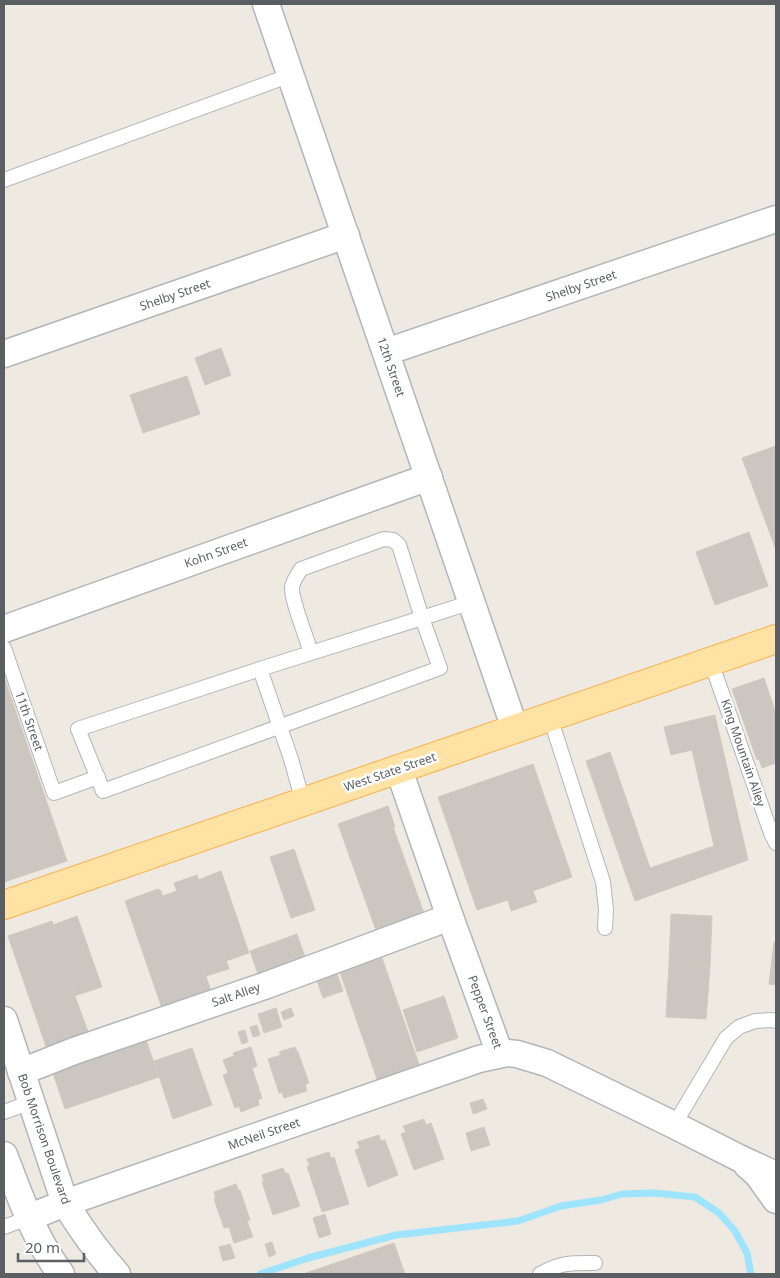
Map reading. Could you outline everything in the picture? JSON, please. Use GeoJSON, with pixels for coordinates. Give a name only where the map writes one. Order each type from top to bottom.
{"type":"FeatureCollection","features":[{"type":"Feature","properties":{"kind":"main road","name":"West State Street"},"geometry":{"type":"LineString","coordinates":[[4,905],[776,639]]}},
{"type":"Feature","properties":{"kind":"street","name":"12th Street"},"geometry":{"type":"LineString","coordinates":[[266,4],[515,729]]}},
{"type":"Feature","properties":{"kind":"street","name":"Shelby Street"},"geometry":{"type":"LineString","coordinates":[[386,352],[776,219]]}},
{"type":"Feature","properties":{"kind":"street","name":"Shelby Street"},"geometry":{"type":"LineString","coordinates":[[4,354],[346,235]]}},
{"type":"Feature","properties":{"kind":"street","name":"Kohn Street"},"geometry":{"type":"LineString","coordinates":[[4,629],[428,476]]}},
{"type":"Feature","properties":{"kind":"street","name":"Pepper Street"},"geometry":{"type":"LineString","coordinates":[[399,770],[500,1054],[517,1054],[547,1063],[740,1159],[776,1174]]}},
{"type":"Feature","properties":{"kind":"street","name":"Salt Alley"},"geometry":{"type":"LineString","coordinates":[[21,1072],[74,1051],[267,985],[450,917]]}},
{"type":"Feature","properties":{"kind":"street","name":"Bob Morrison Boulevard"},"geometry":{"type":"LineString","coordinates":[[4,1020],[65,1203],[86,1236],[117,1274]]}},
{"type":"Feature","properties":{"kind":"street","name":"McNeil Street"},"geometry":{"type":"LineString","coordinates":[[28,1218],[65,1203],[479,1059],[500,1054]]}},
{"type":"Feature","properties":{"kind":"street"},"geometry":{"type":"LineString","coordinates":[[4,1155],[28,1218],[51,1261],[61,1274]]}},
{"type":"Feature","properties":{"kind":"street"},"geometry":{"type":"LineString","coordinates":[[740,1159],[758,1175],[776,1200]]}},
{"type":"Feature","properties":{"kind":"lane"},"geometry":{"type":"LineString","coordinates":[[4,180],[291,75]]}},
{"type":"Feature","properties":{"kind":"lane"},"geometry":{"type":"LineString","coordinates":[[311,652],[294,601],[292,587],[301,569],[384,539],[393,540],[399,545],[422,618],[440,668],[103,791],[78,729],[311,652],[422,618],[472,602]]}},
{"type":"Feature","properties":{"kind":"lane","name":"11th Street"},"geometry":{"type":"LineString","coordinates":[[4,648],[54,793],[98,777]]}},
{"type":"Feature","properties":{"kind":"lane","name":"King Mountain Alley"},"geometry":{"type":"LineString","coordinates":[[711,662],[770,833],[776,843]]}},
{"type":"Feature","properties":{"kind":"lane"},"geometry":{"type":"LineString","coordinates":[[260,669],[291,759],[302,802]]}},
{"type":"Feature","properties":{"kind":"lane"},"geometry":{"type":"LineString","coordinates":[[550,717],[603,882],[606,910],[605,928]]}},
{"type":"Feature","properties":{"kind":"lane"},"geometry":{"type":"LineString","coordinates":[[674,1125],[726,1038],[740,1027],[755,1021],[776,1021]]}},
{"type":"Feature","properties":{"kind":"lane"},"geometry":{"type":"LineString","coordinates":[[4,1112],[31,1102]]}},
{"type":"Feature","properties":{"kind":"lane"},"geometry":{"type":"LineString","coordinates":[[4,1227],[28,1218]]}},
{"type":"Feature","properties":{"kind":"lane"},"geometry":{"type":"LineString","coordinates":[[540,1274],[552,1267],[566,1264],[595,1263]]}},
{"type":"Feature","properties":{"kind":"building"},"geometry":{"type":"Polygon","coordinates":[[[221,348],[231,375],[205,385],[195,358],[221,348]]]}},
{"type":"Feature","properties":{"kind":"building"},"geometry":{"type":"Polygon","coordinates":[[[187,376],[200,414],[143,433],[130,395],[187,376]]]}},
{"type":"Feature","properties":{"kind":"building"},"geometry":{"type":"Polygon","coordinates":[[[776,446],[776,550],[742,458],[776,446]]]}},
{"type":"Feature","properties":{"kind":"building"},"geometry":{"type":"Polygon","coordinates":[[[749,532],[768,586],[715,605],[696,552],[749,532]]]}},
{"type":"Feature","properties":{"kind":"building"},"geometry":{"type":"Polygon","coordinates":[[[4,677],[67,861],[4,882],[4,677]]]}},
{"type":"Feature","properties":{"kind":"building"},"geometry":{"type":"Polygon","coordinates":[[[764,678],[776,714],[776,763],[762,768],[759,759],[757,760],[732,689],[764,678]]]}},
{"type":"Feature","properties":{"kind":"building"},"geometry":{"type":"Polygon","coordinates":[[[715,715],[748,860],[635,901],[586,761],[610,752],[650,868],[714,846],[692,750],[671,755],[664,727],[715,715]]]}},
{"type":"Feature","properties":{"kind":"building"},"geometry":{"type":"Polygon","coordinates":[[[533,764],[572,877],[533,891],[537,902],[511,911],[508,900],[477,910],[438,797],[533,764]]]}},
{"type":"Feature","properties":{"kind":"building"},"geometry":{"type":"Polygon","coordinates":[[[388,806],[395,827],[393,827],[426,919],[378,936],[338,824],[388,806]]]}},
{"type":"Feature","properties":{"kind":"building"},"geometry":{"type":"Polygon","coordinates":[[[294,849],[315,910],[291,918],[270,857],[294,849]]]}},
{"type":"Feature","properties":{"kind":"building"},"geometry":{"type":"Polygon","coordinates":[[[221,871],[249,953],[226,961],[198,880],[221,871]]]}},
{"type":"Feature","properties":{"kind":"building"},"geometry":{"type":"Polygon","coordinates":[[[197,875],[229,969],[206,976],[174,883],[197,875]]]}},
{"type":"Feature","properties":{"kind":"building"},"geometry":{"type":"Polygon","coordinates":[[[158,889],[161,891],[162,896],[177,891],[213,997],[164,1014],[125,901],[158,889]]]}},
{"type":"Feature","properties":{"kind":"building"},"geometry":{"type":"Polygon","coordinates":[[[671,914],[712,916],[710,967],[669,965],[671,914]]]}},
{"type":"Feature","properties":{"kind":"building"},"geometry":{"type":"Polygon","coordinates":[[[77,916],[102,987],[77,995],[53,925],[77,916]]]}},
{"type":"Feature","properties":{"kind":"building"},"geometry":{"type":"Polygon","coordinates":[[[52,921],[77,995],[75,996],[91,1040],[49,1055],[8,936],[52,921]]]}},
{"type":"Feature","properties":{"kind":"building"},"geometry":{"type":"Polygon","coordinates":[[[297,934],[307,963],[260,980],[250,951],[297,934]]]}},
{"type":"Feature","properties":{"kind":"building"},"geometry":{"type":"Polygon","coordinates":[[[774,942],[776,943],[776,985],[769,984],[774,942]]]}},
{"type":"Feature","properties":{"kind":"building"},"geometry":{"type":"Polygon","coordinates":[[[382,958],[421,1070],[379,1085],[340,972],[382,958]]]}},
{"type":"Feature","properties":{"kind":"building"},"geometry":{"type":"Polygon","coordinates":[[[669,965],[710,967],[706,1019],[666,1017],[669,965]]]}},
{"type":"Feature","properties":{"kind":"building"},"geometry":{"type":"Polygon","coordinates":[[[336,971],[343,991],[323,998],[316,978],[336,971]]]}},
{"type":"Feature","properties":{"kind":"building"},"geometry":{"type":"Polygon","coordinates":[[[444,996],[458,1038],[417,1052],[403,1010],[444,996]]]}},
{"type":"Feature","properties":{"kind":"building"},"geometry":{"type":"Polygon","coordinates":[[[276,1008],[282,1027],[264,1033],[258,1014],[276,1008]]]}},
{"type":"Feature","properties":{"kind":"building"},"geometry":{"type":"Polygon","coordinates":[[[291,1008],[294,1016],[284,1020],[281,1012],[291,1008]]]}},
{"type":"Feature","properties":{"kind":"building"},"geometry":{"type":"Polygon","coordinates":[[[257,1025],[260,1035],[253,1037],[250,1027],[257,1025]]]}},
{"type":"Feature","properties":{"kind":"building"},"geometry":{"type":"Polygon","coordinates":[[[245,1030],[248,1042],[242,1044],[238,1032],[245,1030]]]}},
{"type":"Feature","properties":{"kind":"building"},"geometry":{"type":"Polygon","coordinates":[[[145,1037],[159,1077],[65,1109],[52,1070],[145,1037]]]}},
{"type":"Feature","properties":{"kind":"building"},"geometry":{"type":"Polygon","coordinates":[[[251,1047],[257,1066],[252,1068],[262,1098],[258,1100],[259,1105],[241,1112],[239,1106],[235,1108],[223,1075],[228,1073],[223,1060],[234,1056],[233,1053],[251,1047]]]}},
{"type":"Feature","properties":{"kind":"building"},"geometry":{"type":"Polygon","coordinates":[[[295,1047],[309,1083],[305,1084],[307,1091],[284,1098],[282,1092],[279,1093],[268,1059],[281,1055],[279,1052],[295,1047]]]}},
{"type":"Feature","properties":{"kind":"building"},"geometry":{"type":"Polygon","coordinates":[[[192,1048],[212,1105],[173,1119],[154,1061],[192,1048]]]}},
{"type":"Feature","properties":{"kind":"building"},"geometry":{"type":"Polygon","coordinates":[[[483,1099],[487,1109],[473,1114],[470,1103],[483,1099]]]}},
{"type":"Feature","properties":{"kind":"building"},"geometry":{"type":"Polygon","coordinates":[[[424,1119],[426,1125],[431,1123],[444,1159],[414,1170],[401,1134],[406,1132],[403,1126],[424,1119]]]}},
{"type":"Feature","properties":{"kind":"building"},"geometry":{"type":"Polygon","coordinates":[[[484,1127],[490,1145],[471,1151],[466,1133],[484,1127]]]}},
{"type":"Feature","properties":{"kind":"building"},"geometry":{"type":"Polygon","coordinates":[[[379,1135],[381,1141],[385,1140],[398,1175],[368,1187],[355,1150],[360,1148],[357,1142],[379,1135]]]}},
{"type":"Feature","properties":{"kind":"building"},"geometry":{"type":"Polygon","coordinates":[[[329,1152],[331,1158],[334,1157],[349,1204],[322,1212],[307,1166],[310,1166],[307,1159],[329,1152]]]}},
{"type":"Feature","properties":{"kind":"building"},"geometry":{"type":"Polygon","coordinates":[[[283,1168],[286,1174],[288,1173],[300,1206],[273,1215],[262,1182],[264,1182],[262,1175],[283,1168]]]}},
{"type":"Feature","properties":{"kind":"building"},"geometry":{"type":"Polygon","coordinates":[[[236,1184],[238,1190],[240,1190],[250,1220],[247,1221],[253,1237],[234,1243],[229,1227],[224,1228],[214,1199],[216,1198],[214,1192],[236,1184]]]}},
{"type":"Feature","properties":{"kind":"building"},"geometry":{"type":"Polygon","coordinates":[[[325,1214],[331,1234],[319,1238],[313,1218],[325,1214]]]}},
{"type":"Feature","properties":{"kind":"building"},"geometry":{"type":"Polygon","coordinates":[[[272,1242],[276,1254],[269,1257],[265,1244],[272,1242]]]}},
{"type":"Feature","properties":{"kind":"building"},"geometry":{"type":"Polygon","coordinates":[[[394,1243],[405,1274],[303,1274],[394,1243]]]}},
{"type":"Feature","properties":{"kind":"building"},"geometry":{"type":"Polygon","coordinates":[[[230,1244],[235,1258],[223,1261],[219,1247],[230,1244]]]}},
{"type":"Feature","properties":{"kind":"waterway"},"geometry":{"type":"LineString","coordinates":[[260,1274],[308,1258],[396,1235],[518,1221],[561,1206],[601,1200],[622,1194],[654,1193],[695,1197],[719,1213],[735,1231],[747,1253],[751,1274]]}}]}
